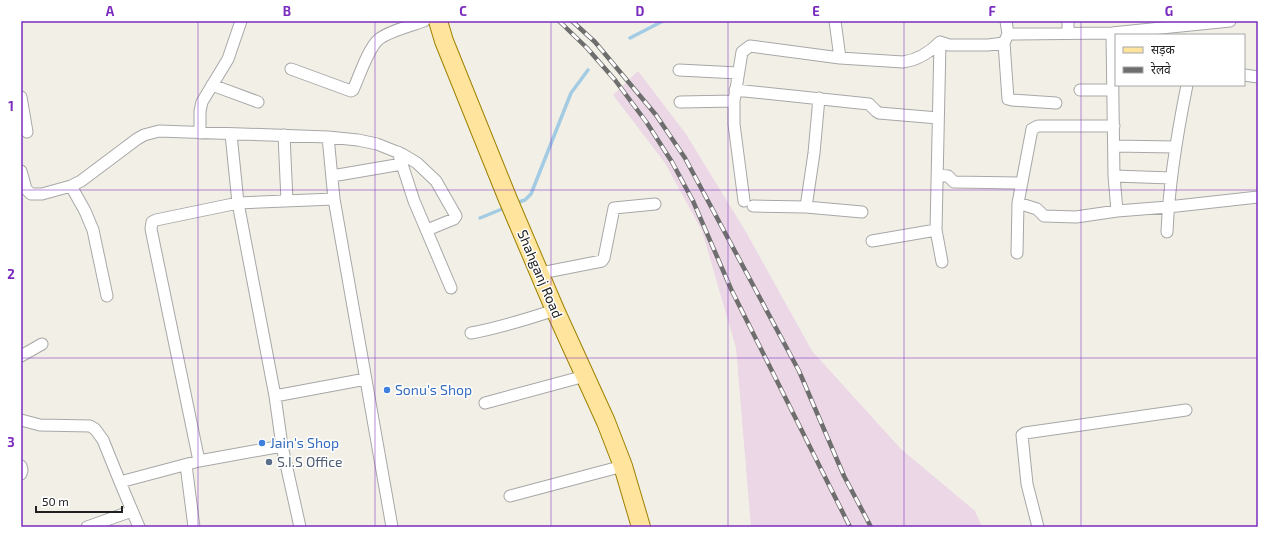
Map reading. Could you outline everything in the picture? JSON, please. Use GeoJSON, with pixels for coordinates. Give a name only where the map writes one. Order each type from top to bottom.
{"type":"FeatureCollection","features":[{"type":"Feature","properties":{"kind":"main road","name":"Shahganj Road"},"geometry":{"type":"LineString","coordinates":[[438,21],[444,41],[507,197],[541,273],[555,310],[606,422],[622,466],[641,527]]}},
{"type":"Feature","properties":{"kind":"street"},"geometry":{"type":"LineString","coordinates":[[200,133],[201,106],[228,59],[241,21]]}},
{"type":"Feature","properties":{"kind":"street"},"geometry":{"type":"LineString","coordinates":[[291,69],[351,91],[353,90],[370,52],[378,40],[404,27],[424,21]]}},
{"type":"Feature","properties":{"kind":"street"},"geometry":{"type":"LineString","coordinates":[[835,21],[840,58]]}},
{"type":"Feature","properties":{"kind":"street"},"geometry":{"type":"LineString","coordinates":[[1006,21],[1008,99],[1056,103]]}},
{"type":"Feature","properties":{"kind":"street"},"geometry":{"type":"LineString","coordinates":[[1068,21],[1068,33]]}},
{"type":"Feature","properties":{"kind":"street"},"geometry":{"type":"LineString","coordinates":[[940,42],[949,45],[988,45],[1006,39],[1068,33],[1112,33],[1184,28],[1230,21]]}},
{"type":"Feature","properties":{"kind":"street"},"geometry":{"type":"LineString","coordinates":[[1112,33],[1114,176],[1117,211]]}},
{"type":"Feature","properties":{"kind":"street"},"geometry":{"type":"LineString","coordinates":[[862,212],[749,203],[734,124],[734,95],[742,52],[750,46],[840,58],[903,62],[921,57],[940,42]]}},
{"type":"Feature","properties":{"kind":"street"},"geometry":{"type":"LineString","coordinates":[[940,42],[936,230],[942,262]]}},
{"type":"Feature","properties":{"kind":"street"},"geometry":{"type":"LineString","coordinates":[[679,70],[738,73]]}},
{"type":"Feature","properties":{"kind":"street"},"geometry":{"type":"LineString","coordinates":[[1245,75],[1258,77]]}},
{"type":"Feature","properties":{"kind":"street"},"geometry":{"type":"LineString","coordinates":[[212,85],[258,102]]}},
{"type":"Feature","properties":{"kind":"street"},"geometry":{"type":"LineString","coordinates":[[1167,232],[1168,207],[1175,147],[1187,86]]}},
{"type":"Feature","properties":{"kind":"street"},"geometry":{"type":"LineString","coordinates":[[1080,90],[1113,90]]}},
{"type":"Feature","properties":{"kind":"street"},"geometry":{"type":"LineString","coordinates":[[680,102],[734,95],[819,98],[869,104],[879,113],[938,118]]}},
{"type":"Feature","properties":{"kind":"street"},"geometry":{"type":"LineString","coordinates":[[21,97],[27,132]]}},
{"type":"Feature","properties":{"kind":"street"},"geometry":{"type":"LineString","coordinates":[[806,207],[814,153],[819,98]]}},
{"type":"Feature","properties":{"kind":"street"},"geometry":{"type":"LineString","coordinates":[[1017,253],[1018,203],[1031,132],[1034,127],[1114,126]]}},
{"type":"Feature","properties":{"kind":"street"},"geometry":{"type":"LineString","coordinates":[[21,171],[26,189],[31,194],[42,194],[71,186],[81,181],[137,139],[144,135],[159,131],[328,137],[377,144],[398,152],[416,163],[436,181],[455,215],[454,219],[427,230]]}},
{"type":"Feature","properties":{"kind":"street"},"geometry":{"type":"LineString","coordinates":[[231,134],[238,203],[275,396],[282,446],[300,527]]}},
{"type":"Feature","properties":{"kind":"street"},"geometry":{"type":"LineString","coordinates":[[284,136],[287,201]]}},
{"type":"Feature","properties":{"kind":"street"},"geometry":{"type":"LineString","coordinates":[[328,137],[334,199],[392,527]]}},
{"type":"Feature","properties":{"kind":"street"},"geometry":{"type":"LineString","coordinates":[[1114,146],[1175,147]]}},
{"type":"Feature","properties":{"kind":"street"},"geometry":{"type":"LineString","coordinates":[[398,152],[414,201],[451,288]]}},
{"type":"Feature","properties":{"kind":"street"},"geometry":{"type":"LineString","coordinates":[[332,176],[402,164]]}},
{"type":"Feature","properties":{"kind":"street"},"geometry":{"type":"LineString","coordinates":[[938,175],[948,176],[954,182],[1022,184]]}},
{"type":"Feature","properties":{"kind":"street"},"geometry":{"type":"LineString","coordinates":[[1114,176],[1171,178]]}},
{"type":"Feature","properties":{"kind":"street"},"geometry":{"type":"LineString","coordinates":[[71,186],[85,210],[93,230],[107,296]]}},
{"type":"Feature","properties":{"kind":"street"},"geometry":{"type":"LineString","coordinates":[[1018,203],[1037,209],[1044,216],[1076,217],[1117,211],[1168,207],[1258,196]]}},
{"type":"Feature","properties":{"kind":"street"},"geometry":{"type":"LineString","coordinates":[[199,461],[151,226],[152,222],[238,203],[334,199]]}},
{"type":"Feature","properties":{"kind":"street"},"geometry":{"type":"LineString","coordinates":[[541,273],[602,262],[604,258],[612,210],[614,208],[655,204]]}},
{"type":"Feature","properties":{"kind":"street"},"geometry":{"type":"LineString","coordinates":[[872,241],[936,230]]}},
{"type":"Feature","properties":{"kind":"street"},"geometry":{"type":"LineString","coordinates":[[471,333],[512,324],[555,310]]}},
{"type":"Feature","properties":{"kind":"street"},"geometry":{"type":"LineString","coordinates":[[21,356],[42,344]]}},
{"type":"Feature","properties":{"kind":"street"},"geometry":{"type":"LineString","coordinates":[[485,403],[585,376]]}},
{"type":"Feature","properties":{"kind":"street"},"geometry":{"type":"LineString","coordinates":[[275,396],[366,380]]}},
{"type":"Feature","properties":{"kind":"street"},"geometry":{"type":"LineString","coordinates":[[1038,527],[1027,484],[1022,435],[1025,433],[1186,410]]}},
{"type":"Feature","properties":{"kind":"street"},"geometry":{"type":"LineString","coordinates":[[21,420],[40,425],[90,426],[95,429],[103,440],[139,527]]}},
{"type":"Feature","properties":{"kind":"street"},"geometry":{"type":"LineString","coordinates":[[120,482],[199,461],[282,446]]}},
{"type":"Feature","properties":{"kind":"street"},"geometry":{"type":"LineString","coordinates":[[186,464],[194,527]]}},
{"type":"Feature","properties":{"kind":"street"},"geometry":{"type":"LineString","coordinates":[[21,466],[21,474]]}},
{"type":"Feature","properties":{"kind":"street"},"geometry":{"type":"LineString","coordinates":[[510,496],[622,466]]}},
{"type":"Feature","properties":{"kind":"street"},"geometry":{"type":"LineString","coordinates":[[87,527],[132,511]]}},
{"type":"Feature","properties":{"kind":"shaded area"},"geometry":{"type":"Polygon","coordinates":[[[638,71],[686,134],[746,232],[812,351],[901,449],[975,511],[982,527],[751,527],[736,348],[702,231],[665,163],[613,95],[638,71]]]}},
{"type":"Feature","properties":{"kind":"waterway"},"geometry":{"type":"LineString","coordinates":[[630,38],[663,21]]}},
{"type":"Feature","properties":{"kind":"waterway"},"geometry":{"type":"LineString","coordinates":[[516,203],[525,200],[531,194],[571,93],[588,70]]}},
{"type":"Feature","properties":{"kind":"waterway"},"geometry":{"type":"LineString","coordinates":[[480,218],[507,207]]}},
{"type":"Feature","properties":{"kind":"railway"},"geometry":{"type":"LineString","coordinates":[[559,21],[587,48],[615,80],[647,123],[672,162],[693,201],[731,289],[850,527]]}},
{"type":"Feature","properties":{"kind":"railway"},"geometry":{"type":"LineString","coordinates":[[572,21],[595,42],[656,115],[685,158],[799,371],[844,476],[871,527]]}},
{"type":"Feature","properties":{"kind":"place","name":"Sonu's Shop"},"geometry":{"type":"Point","coordinates":[387,390]}},
{"type":"Feature","properties":{"kind":"place","name":"Jain's Shop"},"geometry":{"type":"Point","coordinates":[262,443]}},
{"type":"Feature","properties":{"kind":"place","name":"S.I.S Office"},"geometry":{"type":"Point","coordinates":[269,462]}}]}
